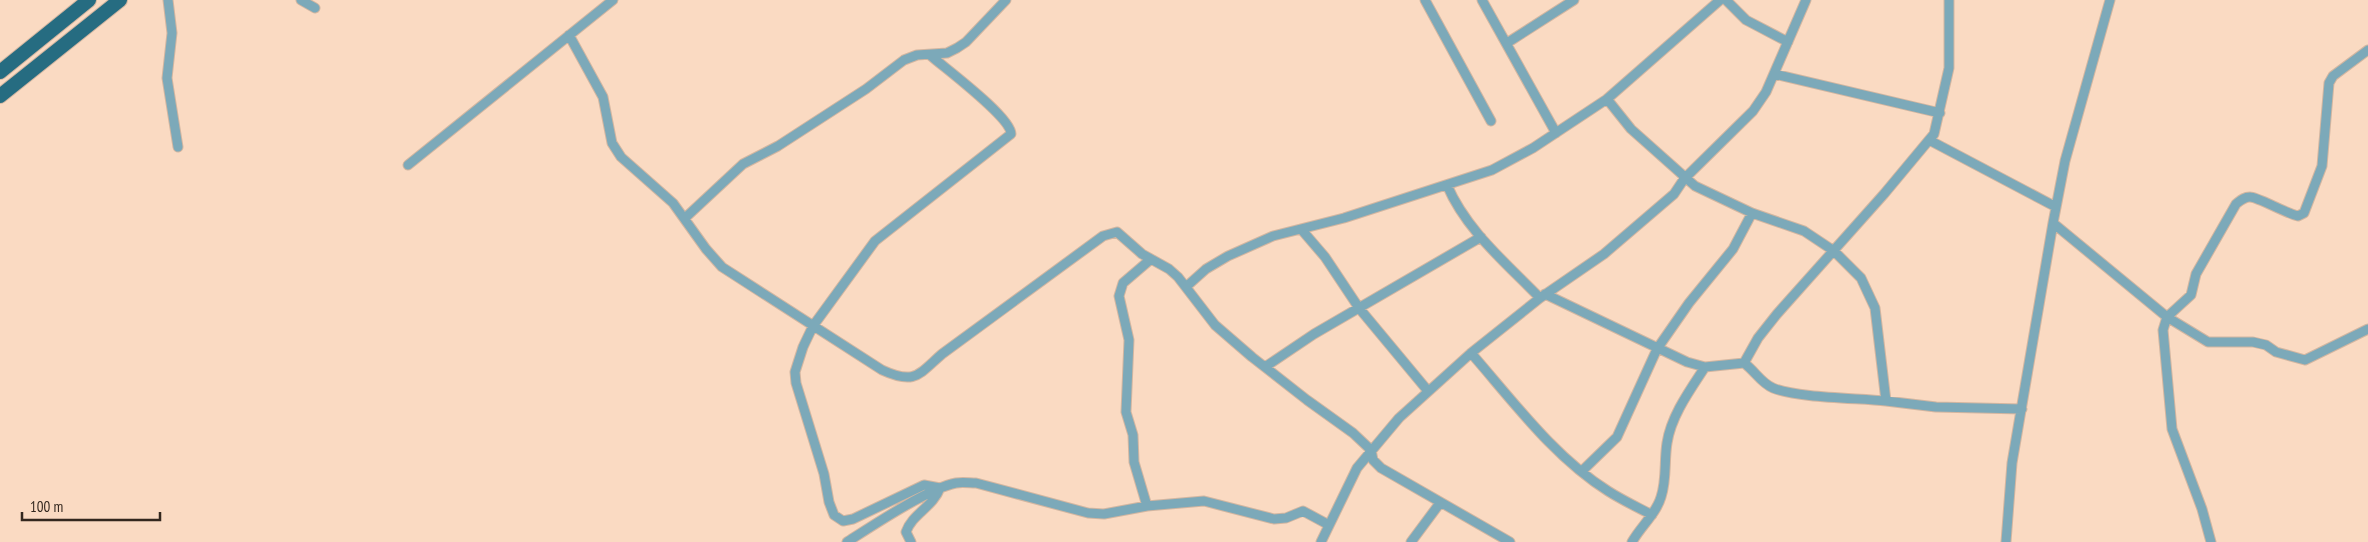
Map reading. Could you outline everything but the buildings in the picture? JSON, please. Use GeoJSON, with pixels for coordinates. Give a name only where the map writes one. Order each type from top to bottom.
{"type":"FeatureCollection","features":[{"type":"Feature","properties":{"kind":"highway"},"geometry":{"type":"LineString","coordinates":[[0,96],[120,0]]}},
{"type":"Feature","properties":{"kind":"highway"},"geometry":{"type":"LineString","coordinates":[[0,72],[86,1]]}},
{"type":"Feature","properties":{"kind":"street"},"geometry":{"type":"LineString","coordinates":[[168,0],[172,33],[166,78],[178,147]]}},
{"type":"Feature","properties":{"kind":"street"},"geometry":{"type":"LineString","coordinates":[[301,0],[315,8]]}},
{"type":"Feature","properties":{"kind":"street"},"geometry":{"type":"LineString","coordinates":[[408,165],[613,0]]}},
{"type":"Feature","properties":{"kind":"street"},"geometry":{"type":"LineString","coordinates":[[685,218],[744,164],[778,146],[866,89],[904,60],[917,55],[948,53],[966,42],[1006,0]]}},
{"type":"Feature","properties":{"kind":"street"},"geometry":{"type":"LineString","coordinates":[[1425,0],[1491,121]]}},
{"type":"Feature","properties":{"kind":"street"},"geometry":{"type":"LineString","coordinates":[[1482,0],[1556,133]]}},
{"type":"Feature","properties":{"kind":"street"},"geometry":{"type":"LineString","coordinates":[[1507,43],[1574,0]]}},
{"type":"Feature","properties":{"kind":"street"},"geometry":{"type":"LineString","coordinates":[[1187,286],[1206,269],[1228,256],[1273,236],[1344,218],[1415,193],[1447,185],[1492,170],[1527,152],[1607,99],[1720,0]]}},
{"type":"Feature","properties":{"kind":"street"},"geometry":{"type":"LineString","coordinates":[[1726,0],[1746,20],[1788,42]]}},
{"type":"Feature","properties":{"kind":"street"},"geometry":{"type":"LineString","coordinates":[[1321,542],[1357,468],[1400,418],[1471,353],[1543,296],[1626,236],[1674,194],[1684,179],[1753,111],[1766,92],[1806,0]]}},
{"type":"Feature","properties":{"kind":"street"},"geometry":{"type":"LineString","coordinates":[[1744,363],[1758,338],[1934,134],[1940,113],[1948,68],[1951,28],[1950,0]]}},
{"type":"Feature","properties":{"kind":"street"},"geometry":{"type":"LineString","coordinates":[[2006,542],[2012,463],[2052,223],[2065,160],[2110,0]]}},
{"type":"Feature","properties":{"kind":"street"},"geometry":{"type":"LineString","coordinates":[[569,35],[604,98],[612,143],[621,157],[673,203],[706,249],[722,267],[882,370],[897,377],[909,379],[920,373],[942,354],[1102,236],[1117,232],[1151,259],[1168,269],[1187,286],[1216,325],[1265,367],[1353,432],[1371,450],[1374,460],[1381,468],[1510,542]]}},
{"type":"Feature","properties":{"kind":"street"},"geometry":{"type":"LineString","coordinates":[[2211,542],[2202,509],[2176,444],[2172,429],[2163,330],[2167,318],[2191,295],[2196,274],[2236,204],[2242,199],[2252,197],[2284,213],[2298,216],[2304,212],[2322,166],[2329,83],[2332,76],[2368,50]]}},
{"type":"Feature","properties":{"kind":"street"},"geometry":{"type":"LineString","coordinates":[[930,55],[989,104],[1010,127],[1011,134],[875,241],[813,326],[795,372],[796,383],[834,514],[843,522],[924,485],[940,488]]}},
{"type":"Feature","properties":{"kind":"street"},"geometry":{"type":"LineString","coordinates":[[1774,74],[1940,113]]}},
{"type":"Feature","properties":{"kind":"street"},"geometry":{"type":"LineString","coordinates":[[1607,99],[1631,129],[1684,179],[1694,186],[1752,214],[1804,231],[1834,251],[1861,278],[1875,308],[1886,401]]}},
{"type":"Feature","properties":{"kind":"street"},"geometry":{"type":"LineString","coordinates":[[1929,140],[2056,207]]}},
{"type":"Feature","properties":{"kind":"street"},"geometry":{"type":"LineString","coordinates":[[1447,185],[1457,208],[1481,237],[1543,296],[1657,349],[1705,368],[1744,363],[1754,370],[1762,382],[1782,391],[1936,407],[2022,409]]}},
{"type":"Feature","properties":{"kind":"street"},"geometry":{"type":"LineString","coordinates":[[1582,471],[1617,437],[1657,349],[1690,303],[1733,249],[1752,214]]}},
{"type":"Feature","properties":{"kind":"street"},"geometry":{"type":"LineString","coordinates":[[2052,223],[2167,318],[2208,342],[2253,342],[2266,346],[2276,352],[2305,360],[2368,329]]}},
{"type":"Feature","properties":{"kind":"street"},"geometry":{"type":"LineString","coordinates":[[1301,229],[1325,257],[1359,308],[1428,391]]}},
{"type":"Feature","properties":{"kind":"street"},"geometry":{"type":"LineString","coordinates":[[1265,367],[1359,308],[1481,237]]}},
{"type":"Feature","properties":{"kind":"street"},"geometry":{"type":"LineString","coordinates":[[1147,506],[1134,462],[1133,435],[1126,412],[1128,340],[1119,289],[1123,283],[1151,259]]}},
{"type":"Feature","properties":{"kind":"street"},"geometry":{"type":"LineString","coordinates":[[1471,353],[1531,422],[1582,471],[1607,490],[1652,515]]}},
{"type":"Feature","properties":{"kind":"street"},"geometry":{"type":"LineString","coordinates":[[1632,542],[1639,528],[1652,515],[1662,496],[1670,429],[1690,391],[1705,368]]}},
{"type":"Feature","properties":{"kind":"street"},"geometry":{"type":"LineString","coordinates":[[847,542],[874,524],[940,488],[957,483],[976,483],[1088,513],[1104,514],[1147,506],[1204,501],[1274,519],[1286,518],[1303,511],[1329,525]]}},
{"type":"Feature","properties":{"kind":"street"},"geometry":{"type":"LineString","coordinates":[[911,542],[906,532],[909,524],[933,502],[940,488]]}},
{"type":"Feature","properties":{"kind":"street"},"geometry":{"type":"LineString","coordinates":[[1411,542],[1440,503]]}}]}
